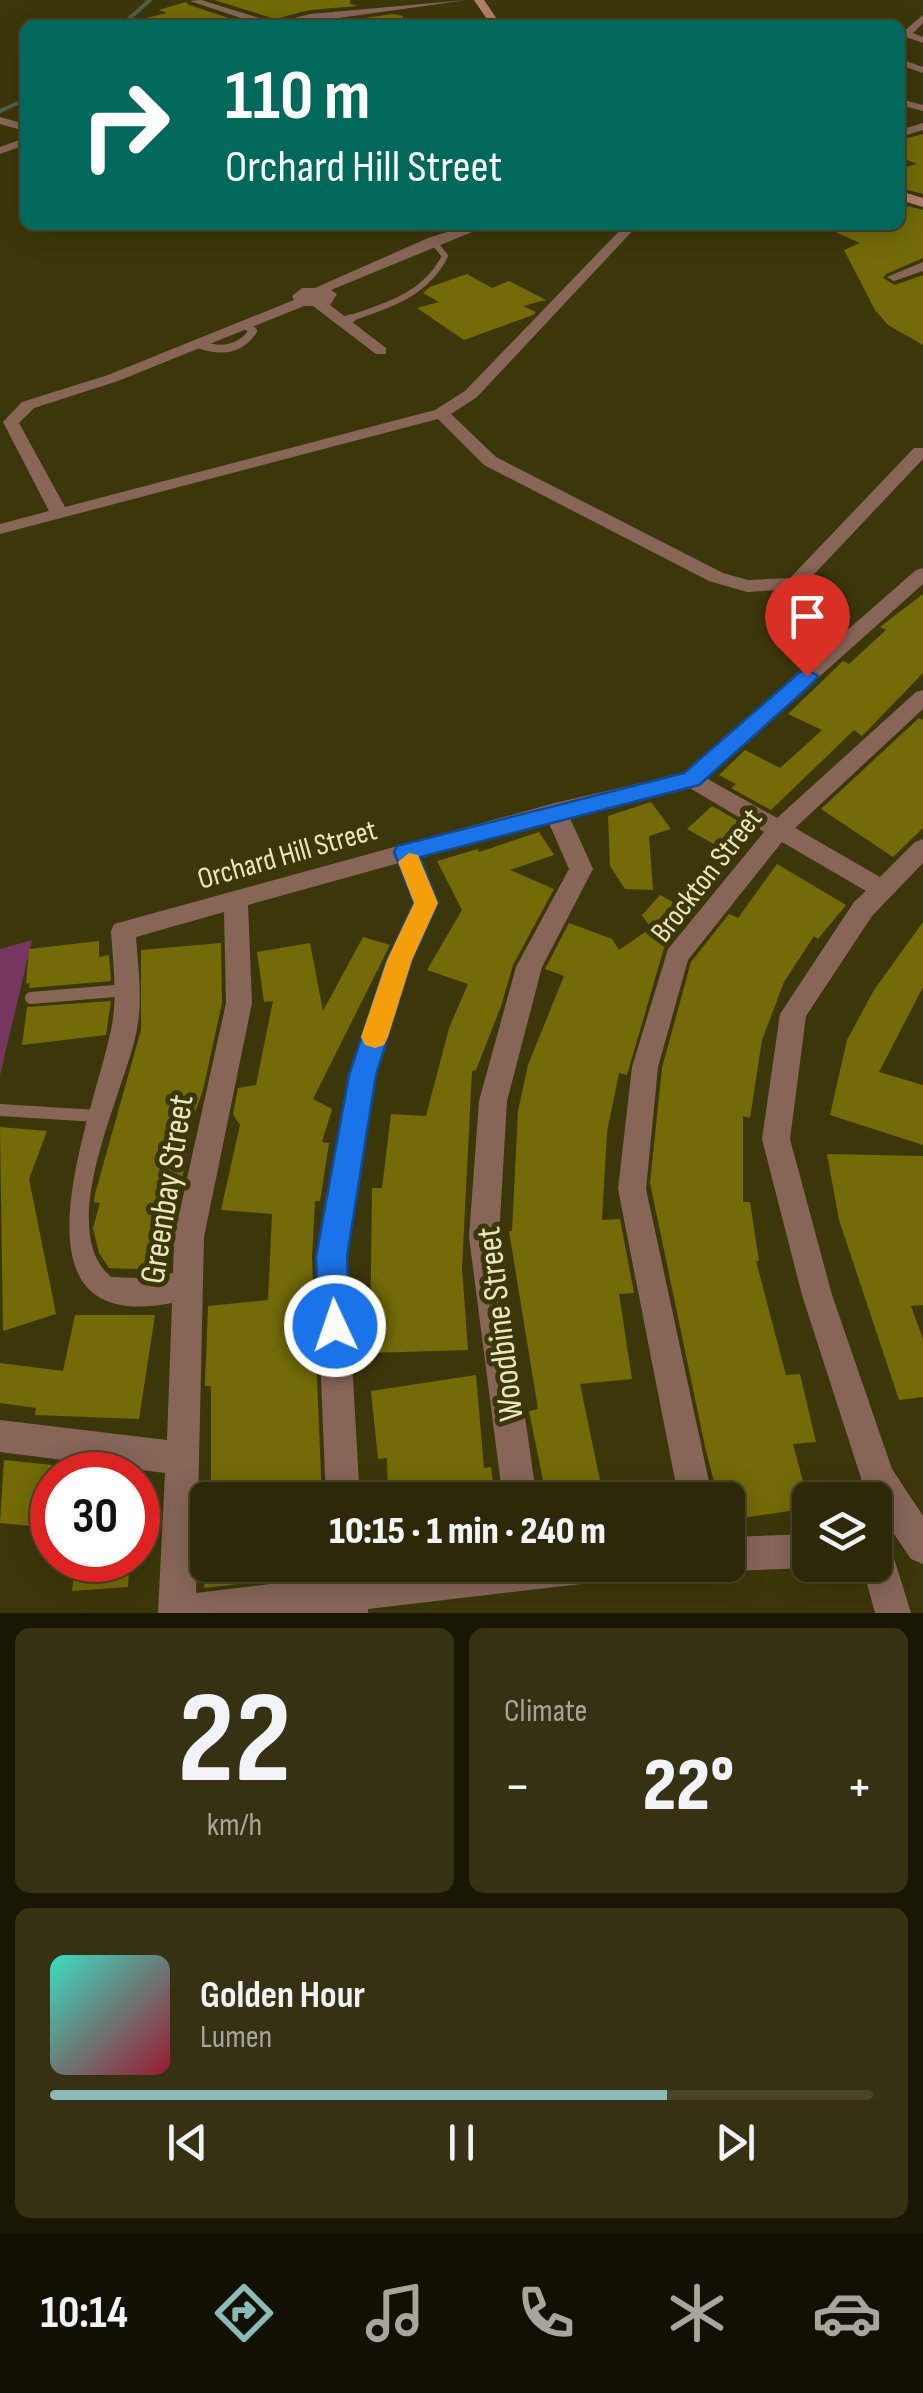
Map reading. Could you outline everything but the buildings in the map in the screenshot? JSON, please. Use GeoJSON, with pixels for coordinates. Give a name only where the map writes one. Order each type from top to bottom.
{"type":"FeatureCollection","features":[{"type":"Feature","properties":{"kind":"street"},"geometry":{"type":"LineString","coordinates":[[207,4],[229,0]]}},
{"type":"Feature","properties":{"kind":"street"},"geometry":{"type":"LineString","coordinates":[[297,20],[462,0]]}},
{"type":"Feature","properties":{"kind":"street"},"geometry":{"type":"LineString","coordinates":[[195,1],[259,20]]}},
{"type":"Feature","properties":{"kind":"street"},"geometry":{"type":"LineString","coordinates":[[923,18],[906,34],[923,40]]}},
{"type":"Feature","properties":{"kind":"street"},"geometry":{"type":"LineString","coordinates":[[60,514],[11,422],[28,405],[113,378],[320,297],[433,241],[467,230]]}},
{"type":"Feature","properties":{"kind":"street"},"geometry":{"type":"LineString","coordinates":[[0,528],[440,414],[471,394],[627,230]]}},
{"type":"Feature","properties":{"kind":"street"},"geometry":{"type":"LineString","coordinates":[[894,277],[923,266]]}},
{"type":"Feature","properties":{"kind":"street"},"geometry":{"type":"LineString","coordinates":[[320,297],[343,322],[382,351]]}},
{"type":"Feature","properties":{"kind":"street"},"geometry":{"type":"LineString","coordinates":[[440,414],[490,461],[716,577],[747,586],[794,583],[920,452]]}},
{"type":"Feature","properties":{"kind":"street","name":"Orchard Hill Street"},"geometry":{"type":"LineString","coordinates":[[127,990],[123,931],[554,811],[692,779],[923,574]]}},
{"type":"Feature","properties":{"kind":"street","name":"Brockton Street"},"geometry":{"type":"LineString","coordinates":[[692,1482],[632,1189],[645,1067],[678,956],[779,830],[923,697]]}},
{"type":"Feature","properties":{"kind":"street"},"geometry":{"type":"LineString","coordinates":[[692,779],[882,890]]}},
{"type":"Feature","properties":{"kind":"street","name":"Woodbine Street"},"geometry":{"type":"LineString","coordinates":[[518,1482],[484,1237],[493,1100],[529,966],[582,869],[554,811]]}},
{"type":"Feature","properties":{"kind":"street"},"geometry":{"type":"LineString","coordinates":[[892,1547],[923,1544],[878,1478],[817,1295],[776,1139],[793,1014],[863,909],[923,848]]}},
{"type":"Feature","properties":{"kind":"street"},"geometry":{"type":"LineString","coordinates":[[343,1482],[332,1257],[362,1075],[400,960],[426,903],[406,852]]}},
{"type":"Feature","properties":{"kind":"street","name":"Greenbay Street"},"geometry":{"type":"LineString","coordinates":[[177,1613],[189,1237],[239,1003],[236,900]]}},
{"type":"Feature","properties":{"kind":"street"},"geometry":{"type":"LineString","coordinates":[[127,990],[125,1026],[78,1192],[73,1239],[82,1267],[96,1284],[116,1294],[186,1286]]}},
{"type":"Feature","properties":{"kind":"street"},"geometry":{"type":"LineString","coordinates":[[0,1436],[180,1458]]}},
{"type":"Feature","properties":{"kind":"street"},"geometry":{"type":"LineString","coordinates":[[878,1478],[878,1482]]}},
{"type":"Feature","properties":{"kind":"street"},"geometry":{"type":"LineString","coordinates":[[745,1553],[792,1552]]}},
{"type":"Feature","properties":{"kind":"street"},"geometry":{"type":"LineString","coordinates":[[177,1613],[414,1582]]}},
{"type":"Feature","properties":{"kind":"street"},"geometry":{"type":"LineString","coordinates":[[884,1582],[893,1613]]}},
{"type":"Feature","properties":{"kind":"lane"},"geometry":{"type":"LineString","coordinates":[[343,322],[405,298],[440,268],[445,256],[433,241]]}},
{"type":"Feature","properties":{"kind":"lane"},"geometry":{"type":"LineString","coordinates":[[30,998],[127,990]]}},
{"type":"Feature","properties":{"kind":"lane"},"geometry":{"type":"LineString","coordinates":[[0,1110],[97,1116]]}},
{"type":"Feature","properties":{"kind":"shaded area"},"geometry":{"type":"Polygon","coordinates":[[[32,940],[0,1075],[0,949],[32,940]]]}},
{"type":"Feature","properties":{"kind":"waterway"},"geometry":{"type":"LineString","coordinates":[[128,20],[150,0]]}},
{"type":"Feature","properties":{"kind":"waterway"},"geometry":{"type":"LineString","coordinates":[[0,111],[20,102]]}},
{"type":"Feature","properties":{"kind":"slow traffic"},"geometry":{"type":"LineString","coordinates":[[375,1037],[400,960],[426,903],[409,862]]}},
{"type":"Feature","properties":{"kind":"route"},"geometry":{"type":"LineString","coordinates":[[335,1326],[332,1257],[362,1075],[400,960],[426,903],[406,852],[554,811],[692,779],[807,676]]}}]}
